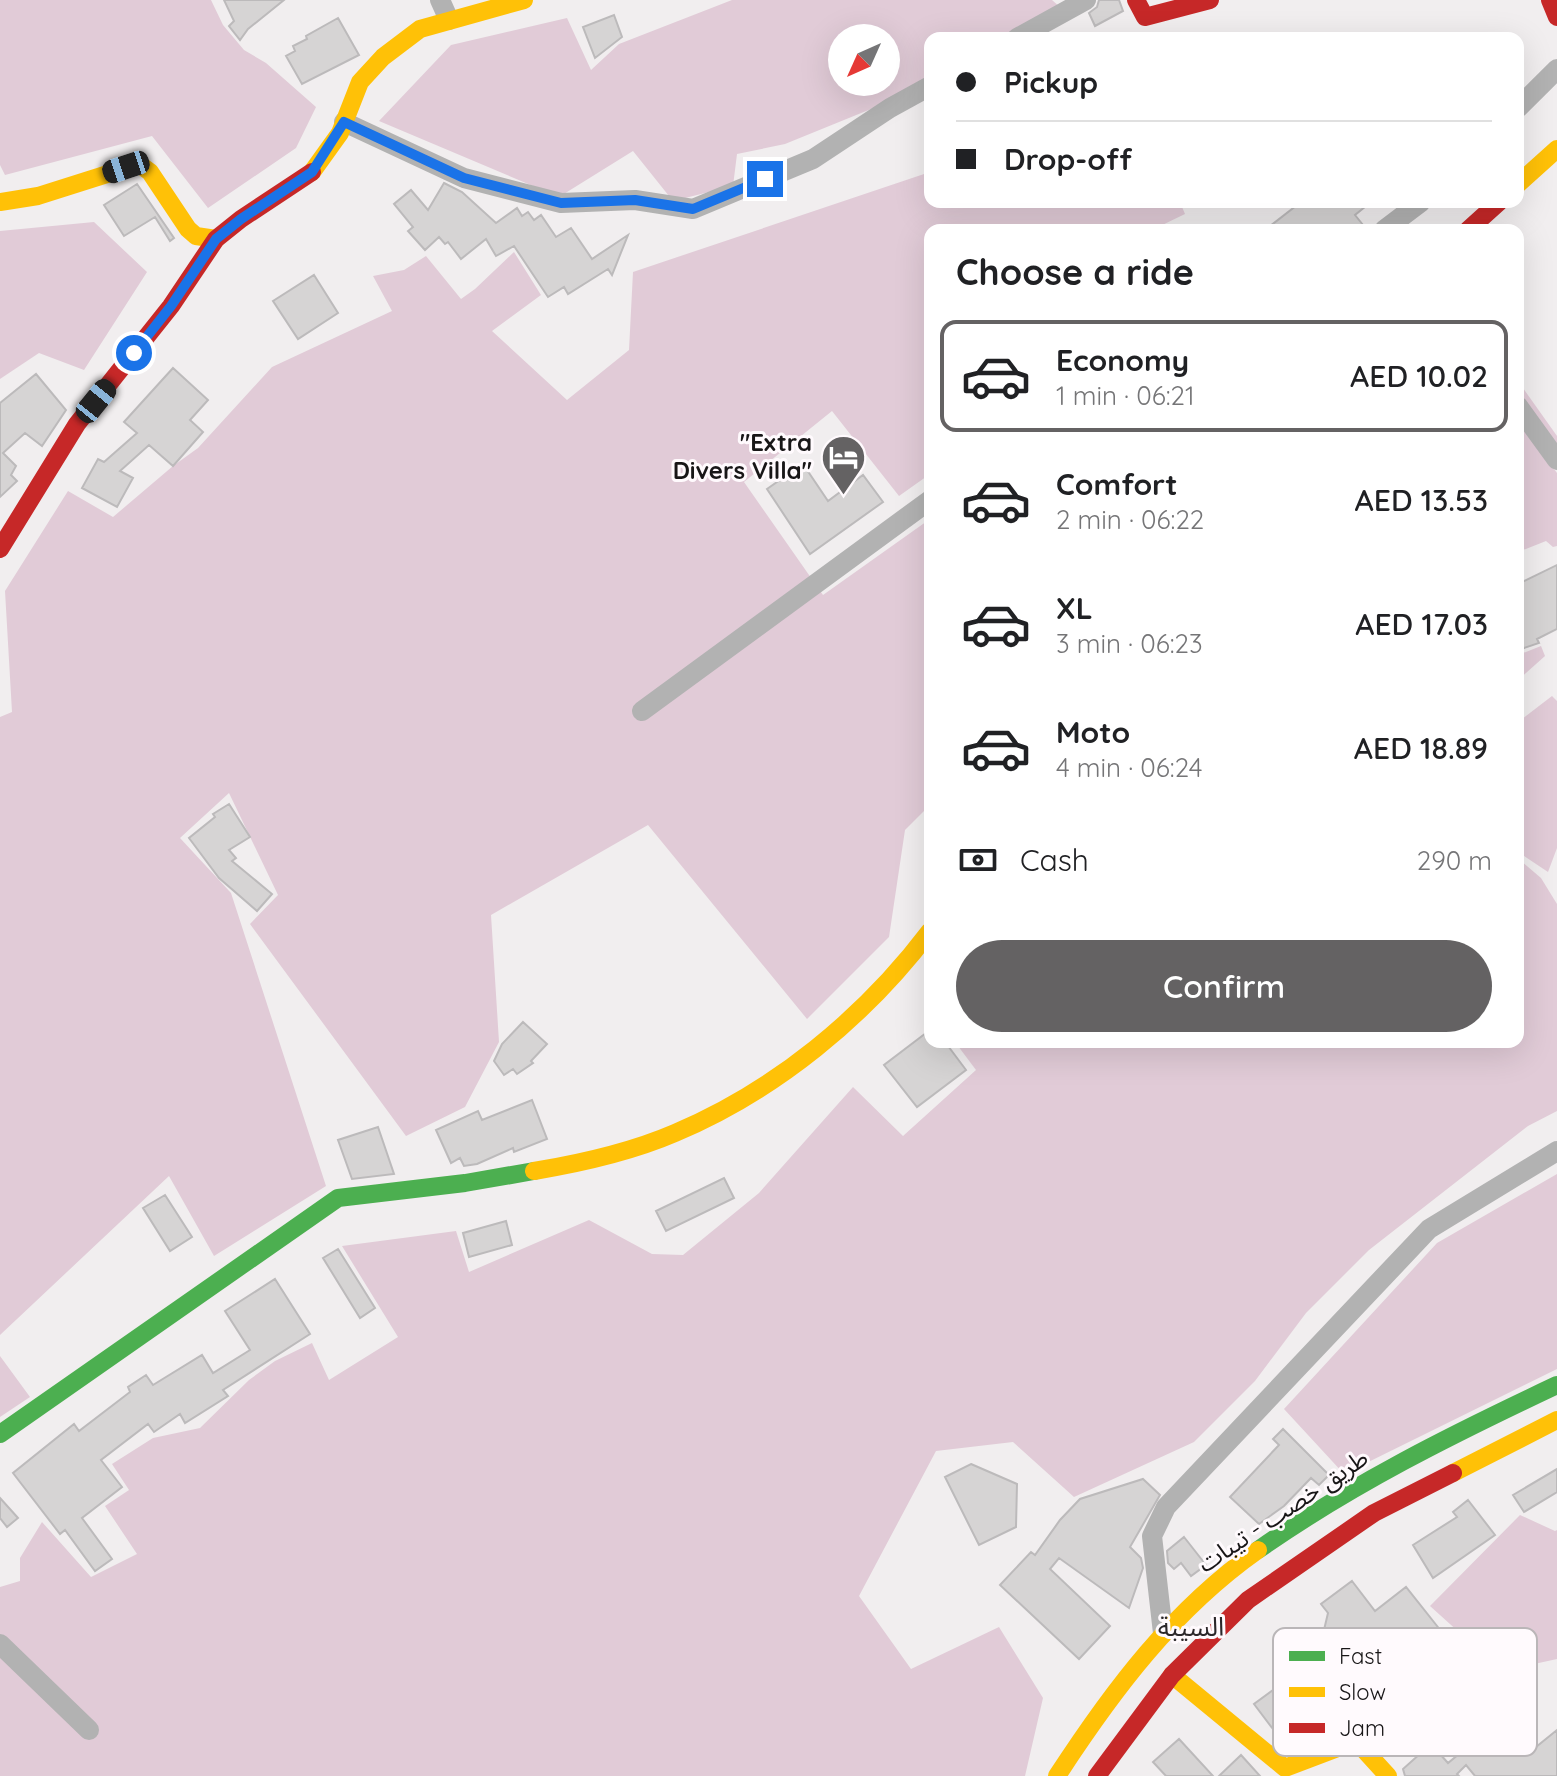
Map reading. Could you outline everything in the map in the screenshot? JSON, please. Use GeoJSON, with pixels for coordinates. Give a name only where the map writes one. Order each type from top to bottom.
{"type":"FeatureCollection","features":[{"type":"Feature","properties":{"kind":"main road"},"geometry":{"type":"LineString","coordinates":[[0,549],[77,424],[171,306],[216,239],[312,172],[344,122],[360,82],[383,57],[420,29],[524,0]]}},
{"type":"Feature","properties":{"kind":"main road"},"geometry":{"type":"LineString","coordinates":[[1136,0],[1145,17],[1210,0]]}},
{"type":"Feature","properties":{"kind":"main road"},"geometry":{"type":"LineString","coordinates":[[1550,0],[1557,17]]}},
{"type":"Feature","properties":{"kind":"main road"},"geometry":{"type":"LineString","coordinates":[[1524,179],[1557,149]]}},
{"type":"Feature","properties":{"kind":"main road"},"geometry":{"type":"LineString","coordinates":[[0,202],[38,196],[139,164],[150,172],[188,229],[196,236],[216,239]]}},
{"type":"Feature","properties":{"kind":"main road"},"geometry":{"type":"LineString","coordinates":[[1475,224],[1492,208]]}},
{"type":"Feature","properties":{"kind":"main road"},"geometry":{"type":"LineString","coordinates":[[0,1434],[338,1198],[465,1183],[583,1163],[674,1134],[748,1097],[833,1034],[898,973],[924,939]]}},
{"type":"Feature","properties":{"kind":"main road","name":"طريق خصب - تيبات"},"geometry":{"type":"LineString","coordinates":[[1057,1776],[1113,1694],[1163,1633],[1240,1563],[1371,1477],[1557,1385]]}},
{"type":"Feature","properties":{"kind":"main road"},"geometry":{"type":"LineString","coordinates":[[1097,1776],[1172,1675],[1248,1600],[1374,1513],[1557,1420]]}},
{"type":"Feature","properties":{"kind":"main road"},"geometry":{"type":"LineString","coordinates":[[1172,1675],[1285,1768],[1317,1756]]}},
{"type":"Feature","properties":{"kind":"main road"},"geometry":{"type":"LineString","coordinates":[[1370,1756],[1388,1776]]}},
{"type":"Feature","properties":{"kind":"street"},"geometry":{"type":"LineString","coordinates":[[440,0],[449,20]]}},
{"type":"Feature","properties":{"kind":"street"},"geometry":{"type":"LineString","coordinates":[[1028,32],[1086,0]]}},
{"type":"Feature","properties":{"kind":"street"},"geometry":{"type":"LineString","coordinates":[[1524,102],[1557,69]]}},
{"type":"Feature","properties":{"kind":"street"},"geometry":{"type":"LineString","coordinates":[[344,122],[464,178],[561,203],[635,200],[693,209],[813,159],[924,89]]}},
{"type":"Feature","properties":{"kind":"street"},"geometry":{"type":"LineString","coordinates":[[1392,224],[1413,208]]}},
{"type":"Feature","properties":{"kind":"street"},"geometry":{"type":"LineString","coordinates":[[1524,414],[1557,460]]}},
{"type":"Feature","properties":{"kind":"street"},"geometry":{"type":"LineString","coordinates":[[642,711],[924,504]]}},
{"type":"Feature","properties":{"kind":"street"},"geometry":{"type":"LineString","coordinates":[[1163,1633],[1152,1536],[1166,1507],[1429,1229],[1557,1151]]}},
{"type":"Feature","properties":{"kind":"street"},"geometry":{"type":"LineString","coordinates":[[0,1644],[89,1730]]}},
{"type":"Feature","properties":{"kind":"shaded area"},"geometry":{"type":"Polygon","coordinates":[[[0,0],[211,0],[223,25],[244,50],[266,63],[316,107],[296,148],[208,208],[152,136],[5,175],[0,165],[0,0]]]}},
{"type":"Feature","properties":{"kind":"shaded area"},"geometry":{"type":"Polygon","coordinates":[[[732,0],[1052,0],[1061,8],[1020,32],[924,32],[924,87],[785,144],[737,154],[733,186],[673,201],[633,151],[559,197],[379,121],[451,45],[567,18],[591,70],[619,44],[732,0]]]}},
{"type":"Feature","properties":{"kind":"shaded area"},"geometry":{"type":"Polygon","coordinates":[[[924,174],[924,208],[1182,208],[1185,214],[1164,224],[924,224],[924,478],[899,496],[832,411],[744,482],[823,595],[924,523],[924,811],[905,830],[889,937],[807,1019],[648,825],[491,915],[499,1042],[465,1107],[406,1136],[250,924],[278,895],[229,793],[180,838],[231,893],[326,1186],[214,1256],[169,1176],[0,1335],[0,717],[12,712],[5,591],[68,491],[113,517],[198,448],[272,367],[392,311],[373,276],[404,270],[426,256],[461,299],[514,252],[541,295],[492,331],[567,400],[629,350],[633,272],[924,174]]]}},
{"type":"Feature","properties":{"kind":"shaded area"},"geometry":{"type":"Polygon","coordinates":[[[94,222],[147,272],[84,370],[39,353],[0,379],[0,231],[94,222]]]}},
{"type":"Feature","properties":{"kind":"shaded area"},"geometry":{"type":"Polygon","coordinates":[[[1524,389],[1557,436],[1557,458],[1524,428],[1524,389]]]}},
{"type":"Feature","properties":{"kind":"shaded area"},"geometry":{"type":"Polygon","coordinates":[[[1524,429],[1557,473],[1557,546],[1553,547],[1546,541],[1524,550],[1524,429]]]}},
{"type":"Feature","properties":{"kind":"shaded area"},"geometry":{"type":"Polygon","coordinates":[[[1541,646],[1545,656],[1524,675],[1524,653],[1541,646]]]}},
{"type":"Feature","properties":{"kind":"shaded area"},"geometry":{"type":"Polygon","coordinates":[[[1552,696],[1557,701],[1557,848],[1548,872],[1524,856],[1524,717],[1552,696]]]}},
{"type":"Feature","properties":{"kind":"shaded area"},"geometry":{"type":"Polygon","coordinates":[[[1524,863],[1541,878],[1557,904],[1557,1111],[1528,1126],[1369,1250],[1306,1313],[1255,1381],[1194,1442],[1074,1497],[1013,1442],[936,1451],[859,1596],[911,1669],[999,1627],[1043,1698],[1025,1776],[0,1776],[0,1587],[20,1581],[20,1558],[42,1522],[91,1577],[137,1554],[105,1506],[129,1490],[112,1464],[153,1438],[200,1428],[249,1380],[275,1361],[312,1343],[329,1380],[398,1337],[342,1246],[456,1231],[469,1272],[589,1220],[652,1254],[683,1255],[759,1193],[853,1087],[903,1136],[976,1070],[960,1048],[1524,1048],[1524,863]]]}},
{"type":"Feature","properties":{"kind":"shaded area"},"geometry":{"type":"Polygon","coordinates":[[[1557,1174],[1557,1369],[1344,1474],[1284,1409],[1437,1243],[1557,1174]]]}},
{"type":"Feature","properties":{"kind":"shaded area"},"geometry":{"type":"Polygon","coordinates":[[[0,1356],[30,1397],[0,1417],[0,1356]]]}},
{"type":"Feature","properties":{"kind":"shaded area"},"geometry":{"type":"Polygon","coordinates":[[[1520,1515],[1557,1530],[1557,1659],[1537,1663],[1537,1628],[1454,1628],[1430,1606],[1520,1515]]]}},
{"type":"Feature","properties":{"kind":"building"},"geometry":{"type":"Polygon","coordinates":[[[224,0],[284,0],[248,29],[240,40],[229,26],[234,21],[224,0]]]}},
{"type":"Feature","properties":{"kind":"building"},"geometry":{"type":"Polygon","coordinates":[[[1099,0],[1119,0],[1123,11],[1095,26],[1089,13],[1097,7],[1099,0]]]}},
{"type":"Feature","properties":{"kind":"building"},"geometry":{"type":"Polygon","coordinates":[[[614,15],[622,37],[595,58],[583,27],[614,15]]]}},
{"type":"Feature","properties":{"kind":"building"},"geometry":{"type":"Polygon","coordinates":[[[338,18],[359,55],[302,84],[286,56],[295,51],[293,46],[307,39],[306,36],[338,18]]]}},
{"type":"Feature","properties":{"kind":"building"},"geometry":{"type":"Polygon","coordinates":[[[444,183],[462,192],[496,223],[517,208],[522,216],[528,212],[534,220],[541,215],[556,237],[571,228],[592,259],[628,235],[612,275],[608,269],[568,294],[564,287],[548,297],[514,246],[496,256],[486,239],[461,259],[448,242],[445,244],[439,237],[425,250],[408,231],[413,227],[394,204],[411,190],[428,210],[444,183]]]}},
{"type":"Feature","properties":{"kind":"building"},"geometry":{"type":"Polygon","coordinates":[[[137,184],[174,238],[170,241],[155,217],[124,236],[104,205],[137,184]]]}},
{"type":"Feature","properties":{"kind":"building"},"geometry":{"type":"Polygon","coordinates":[[[1293,208],[1364,208],[1355,215],[1362,224],[1273,224],[1293,208]]]}},
{"type":"Feature","properties":{"kind":"building"},"geometry":{"type":"Polygon","coordinates":[[[314,275],[338,313],[298,339],[273,301],[314,275]]]}},
{"type":"Feature","properties":{"kind":"building"},"geometry":{"type":"Polygon","coordinates":[[[173,368],[208,400],[190,420],[203,432],[173,466],[149,445],[120,471],[133,478],[117,507],[82,488],[98,459],[104,462],[137,433],[124,422],[173,368]]]}},
{"type":"Feature","properties":{"kind":"building"},"geometry":{"type":"Polygon","coordinates":[[[36,374],[66,410],[42,446],[25,433],[3,453],[16,466],[11,475],[17,481],[0,497],[0,403],[36,374]]]}},
{"type":"Feature","properties":{"kind":"building"},"geometry":{"type":"Polygon","coordinates":[[[803,464],[828,501],[863,475],[883,502],[810,554],[767,489],[803,464]]]}},
{"type":"Feature","properties":{"kind":"building"},"geometry":{"type":"Polygon","coordinates":[[[1557,565],[1557,629],[1537,639],[1539,643],[1524,648],[1524,581],[1557,565]]]}},
{"type":"Feature","properties":{"kind":"building"},"geometry":{"type":"Polygon","coordinates":[[[229,804],[250,837],[229,850],[236,858],[232,861],[272,894],[257,911],[219,878],[189,838],[215,817],[213,814],[229,804]]]}},
{"type":"Feature","properties":{"kind":"building"},"geometry":{"type":"Polygon","coordinates":[[[523,1022],[547,1044],[531,1061],[533,1063],[517,1074],[513,1069],[504,1075],[494,1061],[502,1044],[523,1022]]]}},
{"type":"Feature","properties":{"kind":"building"},"geometry":{"type":"Polygon","coordinates":[[[924,1035],[924,1048],[950,1048],[966,1070],[917,1107],[884,1065],[924,1035]]]}},
{"type":"Feature","properties":{"kind":"building"},"geometry":{"type":"Polygon","coordinates":[[[532,1100],[547,1139],[514,1152],[513,1148],[477,1164],[464,1166],[460,1158],[451,1163],[436,1130],[478,1111],[482,1120],[532,1100]]]}},
{"type":"Feature","properties":{"kind":"building"},"geometry":{"type":"Polygon","coordinates":[[[378,1127],[394,1174],[352,1179],[338,1140],[378,1127]]]}},
{"type":"Feature","properties":{"kind":"building"},"geometry":{"type":"Polygon","coordinates":[[[724,1178],[734,1198],[666,1231],[656,1211],[724,1178]]]}},
{"type":"Feature","properties":{"kind":"building"},"geometry":{"type":"Polygon","coordinates":[[[165,1195],[192,1237],[170,1251],[143,1208],[165,1195]]]}},
{"type":"Feature","properties":{"kind":"building"},"geometry":{"type":"Polygon","coordinates":[[[506,1221],[512,1245],[469,1257],[463,1233],[506,1221]]]}},
{"type":"Feature","properties":{"kind":"building"},"geometry":{"type":"Polygon","coordinates":[[[338,1249],[375,1308],[360,1318],[323,1258],[338,1249]]]}},
{"type":"Feature","properties":{"kind":"building"},"geometry":{"type":"Polygon","coordinates":[[[275,1279],[310,1334],[223,1390],[228,1396],[185,1423],[180,1414],[154,1432],[148,1424],[101,1460],[122,1487],[82,1518],[112,1559],[95,1571],[65,1530],[60,1534],[13,1473],[74,1424],[79,1431],[130,1392],[128,1387],[146,1375],[153,1385],[202,1355],[213,1373],[250,1350],[225,1311],[275,1279]]]}},
{"type":"Feature","properties":{"kind":"building"},"geometry":{"type":"Polygon","coordinates":[[[1283,1429],[1329,1475],[1319,1485],[1311,1478],[1284,1506],[1259,1524],[1230,1497],[1279,1445],[1273,1439],[1283,1429]]]}},
{"type":"Feature","properties":{"kind":"building"},"geometry":{"type":"Polygon","coordinates":[[[971,1464],[1017,1484],[1016,1527],[979,1545],[945,1477],[971,1464]]]}},
{"type":"Feature","properties":{"kind":"building"},"geometry":{"type":"Polygon","coordinates":[[[1557,1469],[1557,1492],[1524,1512],[1513,1495],[1557,1469]]]}},
{"type":"Feature","properties":{"kind":"building"},"geometry":{"type":"Polygon","coordinates":[[[1143,1479],[1160,1495],[1130,1547],[1141,1558],[1143,1568],[1129,1608],[1059,1558],[1050,1569],[1110,1626],[1079,1659],[1000,1585],[1031,1552],[1035,1555],[1060,1520],[1080,1499],[1143,1479]]]}},
{"type":"Feature","properties":{"kind":"building"},"geometry":{"type":"Polygon","coordinates":[[[0,1498],[18,1518],[7,1527],[0,1518],[0,1498]]]}},
{"type":"Feature","properties":{"kind":"building"},"geometry":{"type":"Polygon","coordinates":[[[1468,1500],[1495,1535],[1433,1578],[1413,1545],[1457,1517],[1453,1512],[1468,1500]]]}},
{"type":"Feature","properties":{"kind":"building"},"geometry":{"type":"Polygon","coordinates":[[[1184,1537],[1206,1565],[1191,1576],[1181,1563],[1174,1569],[1168,1563],[1167,1551],[1184,1537]]]}},
{"type":"Feature","properties":{"kind":"building"},"geometry":{"type":"Polygon","coordinates":[[[1352,1581],[1375,1611],[1406,1587],[1439,1628],[1324,1628],[1328,1613],[1321,1604],[1352,1581]]]}},
{"type":"Feature","properties":{"kind":"building"},"geometry":{"type":"Polygon","coordinates":[[[1273,1690],[1273,1729],[1254,1704],[1273,1690]]]}},
{"type":"Feature","properties":{"kind":"building"},"geometry":{"type":"Polygon","coordinates":[[[1557,1730],[1557,1776],[1475,1776],[1466,1765],[1457,1774],[1459,1776],[1405,1776],[1403,1769],[1418,1756],[1442,1756],[1448,1763],[1457,1756],[1537,1756],[1537,1746],[1557,1730]]]}},
{"type":"Feature","properties":{"kind":"building"},"geometry":{"type":"Polygon","coordinates":[[[1179,1739],[1213,1776],[1166,1776],[1153,1762],[1179,1739]]]}},
{"type":"Feature","properties":{"kind":"building"},"geometry":{"type":"Polygon","coordinates":[[[1241,1755],[1260,1776],[1219,1776],[1241,1755]]]}},
{"type":"Feature","properties":{"kind":"traffic: fast"},"geometry":{"type":"LineString","coordinates":[[0,1434],[338,1198],[465,1183],[534,1171]]}},
{"type":"Feature","properties":{"kind":"traffic: fast"},"geometry":{"type":"LineString","coordinates":[[1258,1550],[1330,1503],[1404,1461],[1557,1385]]}},
{"type":"Feature","properties":{"kind":"traffic: slow"},"geometry":{"type":"LineString","coordinates":[[312,172],[340,133],[360,82],[383,57],[420,29],[524,0]]}},
{"type":"Feature","properties":{"kind":"traffic: slow"},"geometry":{"type":"LineString","coordinates":[[1524,179],[1557,149]]}},
{"type":"Feature","properties":{"kind":"traffic: slow"},"geometry":{"type":"LineString","coordinates":[[0,202],[38,196],[139,164],[150,172],[188,229],[196,236],[216,239]]}},
{"type":"Feature","properties":{"kind":"traffic: slow"},"geometry":{"type":"LineString","coordinates":[[534,1171],[641,1146],[712,1116],[748,1096],[847,1022],[877,993],[924,938]]}},
{"type":"Feature","properties":{"kind":"traffic: slow"},"geometry":{"type":"LineString","coordinates":[[1453,1473],[1557,1420]]}},
{"type":"Feature","properties":{"kind":"traffic: slow"},"geometry":{"type":"LineString","coordinates":[[1057,1776],[1100,1713],[1147,1653],[1227,1573],[1258,1550]]}},
{"type":"Feature","properties":{"kind":"traffic: slow"},"geometry":{"type":"LineString","coordinates":[[1172,1675],[1285,1768],[1317,1756]]}},
{"type":"Feature","properties":{"kind":"traffic: slow"},"geometry":{"type":"LineString","coordinates":[[1370,1756],[1388,1776]]}},
{"type":"Feature","properties":{"kind":"traffic: jam"},"geometry":{"type":"LineString","coordinates":[[1136,0],[1145,17],[1210,0]]}},
{"type":"Feature","properties":{"kind":"traffic: jam"},"geometry":{"type":"LineString","coordinates":[[1550,0],[1557,17]]}},
{"type":"Feature","properties":{"kind":"traffic: jam"},"geometry":{"type":"LineString","coordinates":[[0,549],[77,424],[171,306],[216,239],[312,172]]}},
{"type":"Feature","properties":{"kind":"traffic: jam"},"geometry":{"type":"LineString","coordinates":[[1475,224],[1492,208]]}},
{"type":"Feature","properties":{"kind":"traffic: jam"},"geometry":{"type":"LineString","coordinates":[[1097,1776],[1172,1675],[1248,1600],[1374,1513],[1453,1473]]}},
{"type":"Feature","properties":{"kind":"place","name":"\"Extra Divers Villa\""},"geometry":{"type":"Point","coordinates":[843,496]}},
{"type":"Feature","properties":{"kind":"district","name":"السيبة"},"geometry":{"type":"Point","coordinates":[1191,1627]}},
{"type":"Feature","properties":{"kind":"route"},"geometry":{"type":"LineString","coordinates":[[134,353],[171,306],[216,239],[312,172],[340,133],[344,122],[464,178],[561,203],[635,200],[693,209],[765,179]]}}]}
